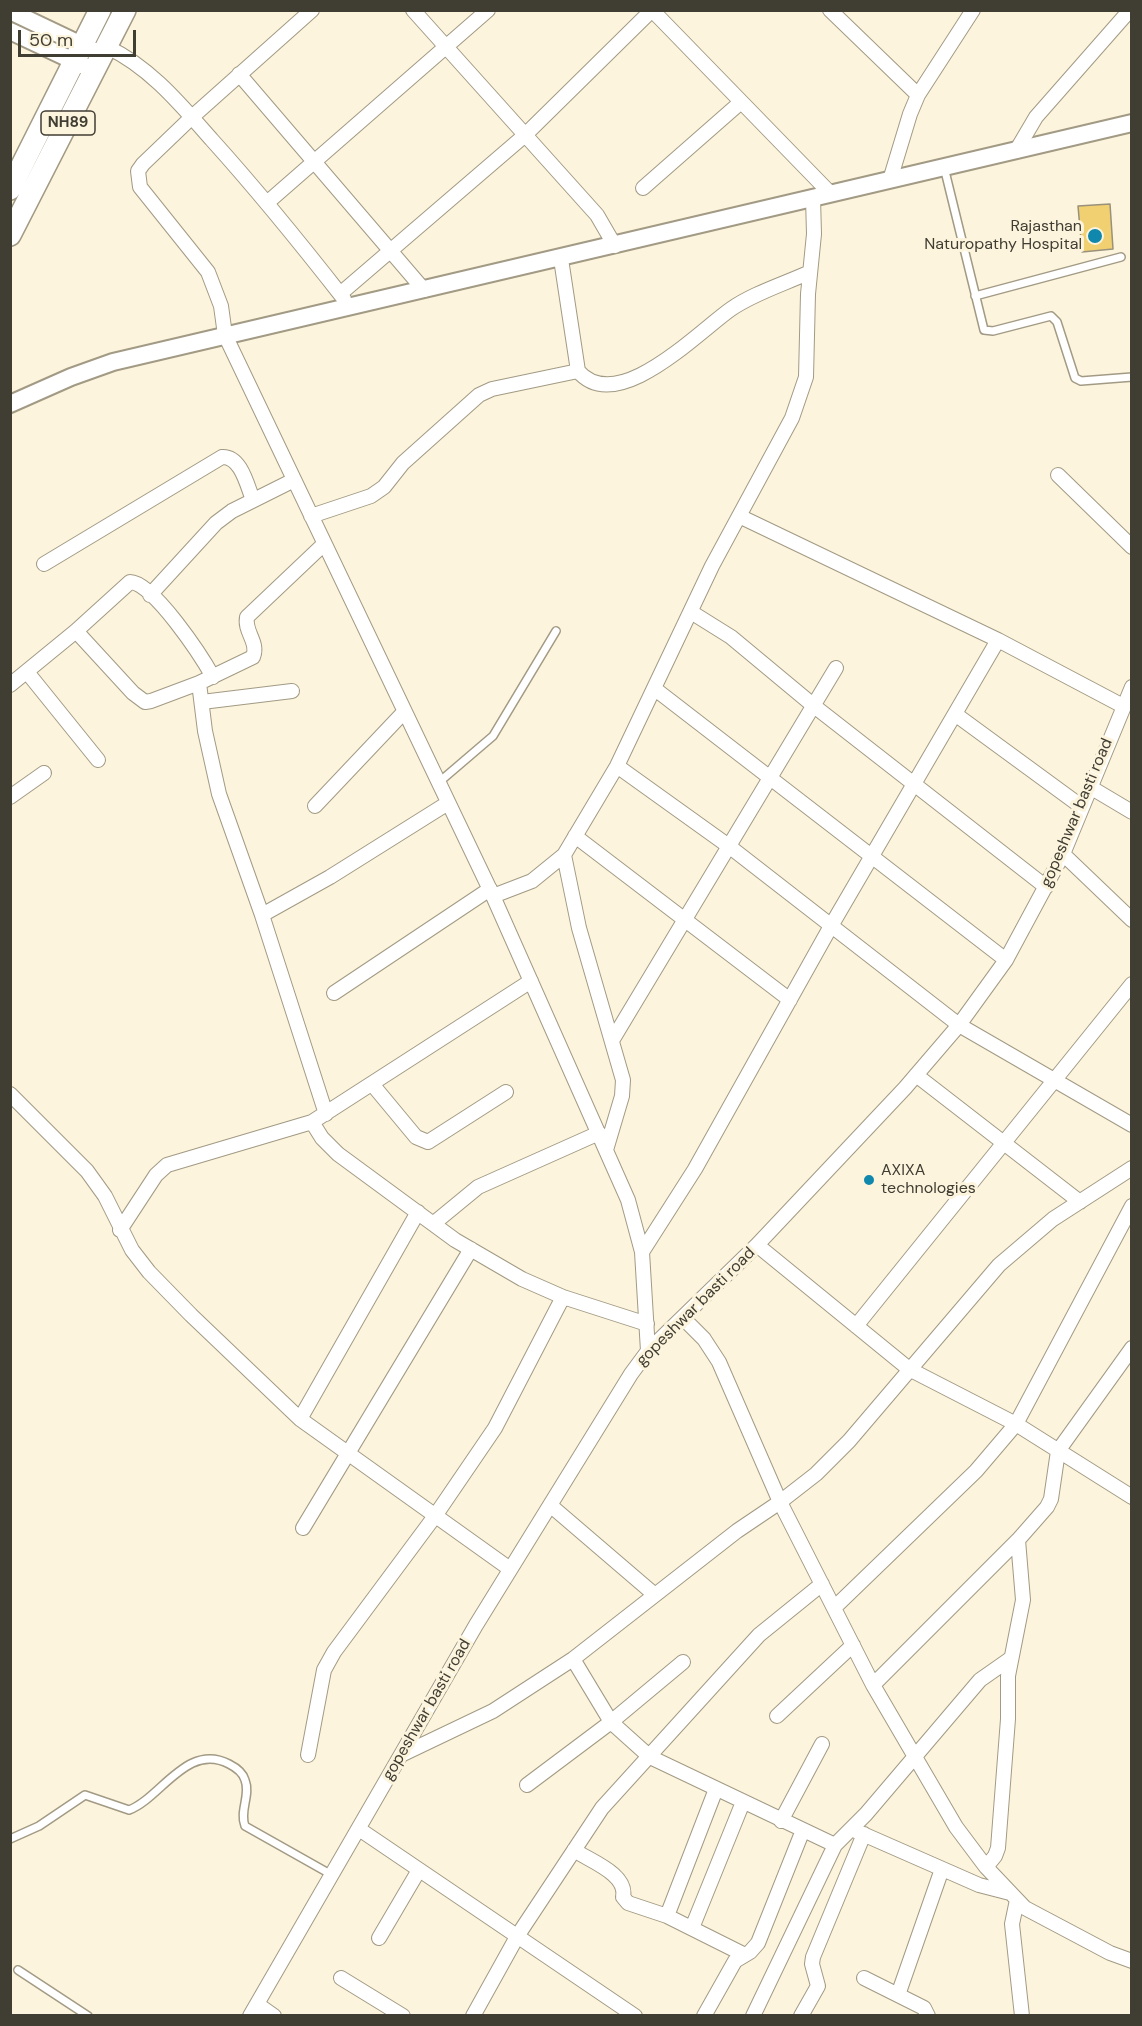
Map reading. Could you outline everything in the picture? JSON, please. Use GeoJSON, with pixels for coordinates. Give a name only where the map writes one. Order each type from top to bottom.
{"type":"FeatureCollection","features":[{"type":"Feature","properties":{"kind":"main road","name":"NH89"},"geometry":{"type":"LineString","coordinates":[[10,189],[100,10]]}},
{"type":"Feature","properties":{"kind":"main road","name":"NH89"},"geometry":{"type":"LineString","coordinates":[[10,235],[125,10]]}},
{"type":"Feature","properties":{"kind":"street"},"geometry":{"type":"LineString","coordinates":[[312,10],[239,74],[143,164],[137,179],[140,187],[208,272],[221,306],[225,335],[491,892],[599,1133],[628,1200],[642,1251],[648,1351]]}},
{"type":"Feature","properties":{"kind":"street"},"geometry":{"type":"LineString","coordinates":[[413,10],[597,215],[615,246]]}},
{"type":"Feature","properties":{"kind":"street"},"geometry":{"type":"LineString","coordinates":[[268,202],[488,10]]}},
{"type":"Feature","properties":{"kind":"street"},"geometry":{"type":"LineString","coordinates":[[830,10],[918,96]]}},
{"type":"Feature","properties":{"kind":"street"},"geometry":{"type":"LineString","coordinates":[[890,180],[910,114],[918,96],[959,28],[973,10]]}},
{"type":"Feature","properties":{"kind":"street"},"geometry":{"type":"LineString","coordinates":[[10,11],[79,53]]}},
{"type":"Feature","properties":{"kind":"street"},"geometry":{"type":"LineString","coordinates":[[340,294],[524,135],[652,11],[831,194]]}},
{"type":"Feature","properties":{"kind":"street"},"geometry":{"type":"LineString","coordinates":[[1016,151],[1036,117],[1126,15]]}},
{"type":"Feature","properties":{"kind":"street"},"geometry":{"type":"LineString","coordinates":[[10,31],[79,53],[102,58],[129,57],[146,70],[192,117],[268,202],[350,308]]}},
{"type":"Feature","properties":{"kind":"street"},"geometry":{"type":"LineString","coordinates":[[239,74],[424,290]]}},
{"type":"Feature","properties":{"kind":"street"},"geometry":{"type":"LineString","coordinates":[[643,188],[741,102]]}},
{"type":"Feature","properties":{"kind":"street"},"geometry":{"type":"LineString","coordinates":[[10,404],[71,377],[113,362],[561,259],[1131,123]]}},
{"type":"Feature","properties":{"kind":"street"},"geometry":{"type":"LineString","coordinates":[[334,993],[491,892],[532,881],[564,855],[617,766],[739,516],[802,396],[806,377],[810,272],[814,234],[813,198]]}},
{"type":"Feature","properties":{"kind":"street"},"geometry":{"type":"LineString","coordinates":[[561,259],[578,371],[593,383],[604,385],[644,375],[745,301],[810,272]]}},
{"type":"Feature","properties":{"kind":"street"},"geometry":{"type":"LineString","coordinates":[[311,516],[371,496],[384,487],[404,463],[479,395],[492,389],[578,371]]}},
{"type":"Feature","properties":{"kind":"street"},"geometry":{"type":"LineString","coordinates":[[44,564],[222,457],[230,456],[236,461],[254,500]]}},
{"type":"Feature","properties":{"kind":"street"},"geometry":{"type":"LineString","coordinates":[[1058,475],[1131,547]]}},
{"type":"Feature","properties":{"kind":"street"},"geometry":{"type":"LineString","coordinates":[[150,595],[216,524],[232,511],[294,480]]}},
{"type":"Feature","properties":{"kind":"street"},"geometry":{"type":"LineString","coordinates":[[739,516],[998,640],[1123,706]]}},
{"type":"Feature","properties":{"kind":"street"},"geometry":{"type":"LineString","coordinates":[[76,632],[133,693],[145,702],[199,683],[253,657],[254,644],[246,623],[247,617],[324,544]]}},
{"type":"Feature","properties":{"kind":"street"},"geometry":{"type":"LineString","coordinates":[[10,686],[76,632],[130,582],[140,584],[150,595],[198,650],[213,677]]}},
{"type":"Feature","properties":{"kind":"street"},"geometry":{"type":"LineString","coordinates":[[691,612],[731,637],[814,706],[1046,887]]}},
{"type":"Feature","properties":{"kind":"street"},"geometry":{"type":"LineString","coordinates":[[642,1251],[695,1170],[831,926],[873,858],[998,640]]}},
{"type":"Feature","properties":{"kind":"street"},"geometry":{"type":"LineString","coordinates":[[613,1040],[836,668]]}},
{"type":"Feature","properties":{"kind":"street"},"geometry":{"type":"LineString","coordinates":[[27,672],[98,760]]}},
{"type":"Feature","properties":{"kind":"street"},"geometry":{"type":"LineString","coordinates":[[199,683],[219,794],[262,915],[326,1114]]}},
{"type":"Feature","properties":{"kind":"street","name":"gopeshwar basti road"},"geometry":{"type":"LineString","coordinates":[[254,2010],[510,1569],[631,1374],[648,1351],[758,1245],[916,1075],[959,1025],[1006,960],[1063,854],[1131,687]]}},
{"type":"Feature","properties":{"kind":"street"},"geometry":{"type":"LineString","coordinates":[[655,689],[1006,960]]}},
{"type":"Feature","properties":{"kind":"street"},"geometry":{"type":"LineString","coordinates":[[202,702],[292,691]]}},
{"type":"Feature","properties":{"kind":"street"},"geometry":{"type":"LineString","coordinates":[[315,806],[404,712]]}},
{"type":"Feature","properties":{"kind":"street"},"geometry":{"type":"LineString","coordinates":[[955,714],[1082,807]]}},
{"type":"Feature","properties":{"kind":"street"},"geometry":{"type":"LineString","coordinates":[[617,766],[730,847],[959,1025],[1131,1125]]}},
{"type":"Feature","properties":{"kind":"street"},"geometry":{"type":"LineString","coordinates":[[10,797],[44,773]]}},
{"type":"Feature","properties":{"kind":"street"},"geometry":{"type":"LineString","coordinates":[[1090,787],[1131,812]]}},
{"type":"Feature","properties":{"kind":"street"},"geometry":{"type":"LineString","coordinates":[[262,915],[330,877],[448,803]]}},
{"type":"Feature","properties":{"kind":"street"},"geometry":{"type":"LineString","coordinates":[[575,836],[790,1000]]}},
{"type":"Feature","properties":{"kind":"street"},"geometry":{"type":"LineString","coordinates":[[1063,854],[1131,920]]}},
{"type":"Feature","properties":{"kind":"street"},"geometry":{"type":"LineString","coordinates":[[564,855],[579,928],[613,1040],[622,1080],[622,1096],[606,1150]]}},
{"type":"Feature","properties":{"kind":"street"},"geometry":{"type":"LineString","coordinates":[[120,1230],[156,1175],[167,1165],[312,1122],[531,981]]}},
{"type":"Feature","properties":{"kind":"street"},"geometry":{"type":"LineString","coordinates":[[856,1326],[1055,1082],[1131,984]]}},
{"type":"Feature","properties":{"kind":"street"},"geometry":{"type":"LineString","coordinates":[[916,1075],[1080,1202]]}},
{"type":"Feature","properties":{"kind":"street"},"geometry":{"type":"LineString","coordinates":[[372,1084],[416,1137],[428,1142],[506,1092]]}},
{"type":"Feature","properties":{"kind":"street"},"geometry":{"type":"LineString","coordinates":[[10,1094],[87,1171],[105,1196],[132,1250],[163,1286],[300,1419],[510,1569]]}},
{"type":"Feature","properties":{"kind":"street"},"geometry":{"type":"LineString","coordinates":[[312,1122],[328,1146],[433,1224],[471,1249],[522,1279],[563,1297],[647,1324]]}},
{"type":"Feature","properties":{"kind":"street"},"geometry":{"type":"LineString","coordinates":[[433,1224],[478,1187],[599,1133]]}},
{"type":"Feature","properties":{"kind":"street"},"geometry":{"type":"LineString","coordinates":[[403,1754],[493,1711],[573,1659],[736,1531],[780,1502],[816,1474],[849,1441],[999,1265],[1028,1237],[1131,1168]]}},
{"type":"Feature","properties":{"kind":"street"},"geometry":{"type":"LineString","coordinates":[[834,1608],[976,1471],[1016,1424],[1131,1206]]}},
{"type":"Feature","properties":{"kind":"street"},"geometry":{"type":"LineString","coordinates":[[300,1419],[418,1212]]}},
{"type":"Feature","properties":{"kind":"street"},"geometry":{"type":"LineString","coordinates":[[758,1245],[909,1369],[1016,1424],[1058,1451],[1129,1491]]}},
{"type":"Feature","properties":{"kind":"street"},"geometry":{"type":"LineString","coordinates":[[303,1528],[471,1249]]}},
{"type":"Feature","properties":{"kind":"street"},"geometry":{"type":"LineString","coordinates":[[308,1755],[324,1670],[334,1652],[435,1516],[495,1428],[563,1297]]}},
{"type":"Feature","properties":{"kind":"street"},"geometry":{"type":"LineString","coordinates":[[682,1318],[705,1339],[719,1362],[780,1502],[873,1685],[956,1827],[986,1867],[1013,1897],[1042,1919],[1131,1961]]}},
{"type":"Feature","properties":{"kind":"street"},"geometry":{"type":"LineString","coordinates":[[873,1685],[1018,1540],[1051,1499],[1058,1451],[1131,1348]]}},
{"type":"Feature","properties":{"kind":"street"},"geometry":{"type":"LineString","coordinates":[[550,1505],[655,1595]]}},
{"type":"Feature","properties":{"kind":"street"},"geometry":{"type":"LineString","coordinates":[[986,1867],[998,1848],[1008,1719],[1010,1659],[1023,1600],[1018,1540]]}},
{"type":"Feature","properties":{"kind":"street"},"geometry":{"type":"LineString","coordinates":[[473,2016],[518,1935],[602,1808],[759,1635],[822,1584]]}},
{"type":"Feature","properties":{"kind":"street"},"geometry":{"type":"LineString","coordinates":[[777,1716],[853,1645]]}},
{"type":"Feature","properties":{"kind":"street"},"geometry":{"type":"LineString","coordinates":[[573,1659],[611,1722],[650,1757],[835,1845]]}},
{"type":"Feature","properties":{"kind":"street"},"geometry":{"type":"LineString","coordinates":[[801,2016],[818,1986],[812,1964],[813,1957],[858,1832],[914,1757],[980,1680],[1010,1659]]}},
{"type":"Feature","properties":{"kind":"street"},"geometry":{"type":"LineString","coordinates":[[527,1785],[611,1722],[683,1662]]}},
{"type":"Feature","properties":{"kind":"street"},"geometry":{"type":"LineString","coordinates":[[781,1821],[822,1744]]}},
{"type":"Feature","properties":{"kind":"street"},"geometry":{"type":"LineString","coordinates":[[667,1916],[716,1789]]}},
{"type":"Feature","properties":{"kind":"street"},"geometry":{"type":"LineString","coordinates":[[692,1928],[743,1802]]}},
{"type":"Feature","properties":{"kind":"street"},"geometry":{"type":"LineString","coordinates":[[359,1830],[635,2016]]}},
{"type":"Feature","properties":{"kind":"street"},"geometry":{"type":"LineString","coordinates":[[704,2016],[735,1961],[755,1949],[803,1830]]}},
{"type":"Feature","properties":{"kind":"street"},"geometry":{"type":"LineString","coordinates":[[753,2016],[835,1845],[858,1832]]}},
{"type":"Feature","properties":{"kind":"street"},"geometry":{"type":"LineString","coordinates":[[858,1832],[1013,1897]]}},
{"type":"Feature","properties":{"kind":"street"},"geometry":{"type":"LineString","coordinates":[[574,1850],[621,1880],[625,1889],[623,1897],[628,1903],[667,1916],[745,1955]]}},
{"type":"Feature","properties":{"kind":"street"},"geometry":{"type":"LineString","coordinates":[[898,1995],[942,1869]]}},
{"type":"Feature","properties":{"kind":"street"},"geometry":{"type":"LineString","coordinates":[[379,1938],[419,1870]]}},
{"type":"Feature","properties":{"kind":"street"},"geometry":{"type":"LineString","coordinates":[[1013,1897],[1012,1924],[1022,2016]]}},
{"type":"Feature","properties":{"kind":"street"},"geometry":{"type":"LineString","coordinates":[[342,1978],[403,2016]]}},
{"type":"Feature","properties":{"kind":"street"},"geometry":{"type":"LineString","coordinates":[[864,1978],[924,2008],[928,2016]]}},
{"type":"Feature","properties":{"kind":"street"},"geometry":{"type":"LineString","coordinates":[[254,2010],[274,2016]]}},
{"type":"Feature","properties":{"kind":"lane"},"geometry":{"type":"LineString","coordinates":[[944,167],[982,327],[988,332],[1046,316],[1054,318],[1071,374],[1078,380],[1131,377]]}},
{"type":"Feature","properties":{"kind":"lane"},"geometry":{"type":"LineString","coordinates":[[975,296],[1121,257]]}},
{"type":"Feature","properties":{"kind":"lane"},"geometry":{"type":"LineString","coordinates":[[438,783],[493,736],[556,631]]}},
{"type":"Feature","properties":{"kind":"lane"},"geometry":{"type":"LineString","coordinates":[[10,1839],[39,1826],[85,1795],[129,1810],[141,1805],[182,1768],[202,1760],[221,1760],[231,1765],[245,1780],[247,1790],[243,1820],[245,1826],[332,1875]]}},
{"type":"Feature","properties":{"kind":"lane"},"geometry":{"type":"LineString","coordinates":[[18,1970],[88,2016]]}},
{"type":"Feature","properties":{"kind":"building"},"geometry":{"type":"Polygon","coordinates":[[[1110,204],[1113,249],[1082,252],[1078,206],[1110,204]]]}},
{"type":"Feature","properties":{"kind":"place","name":"Rajasthan Naturopathy Hospital"},"geometry":{"type":"Point","coordinates":[1095,236]}},
{"type":"Feature","properties":{"kind":"place","name":"AXIXA technologies"},"geometry":{"type":"Point","coordinates":[869,1180]}}]}
